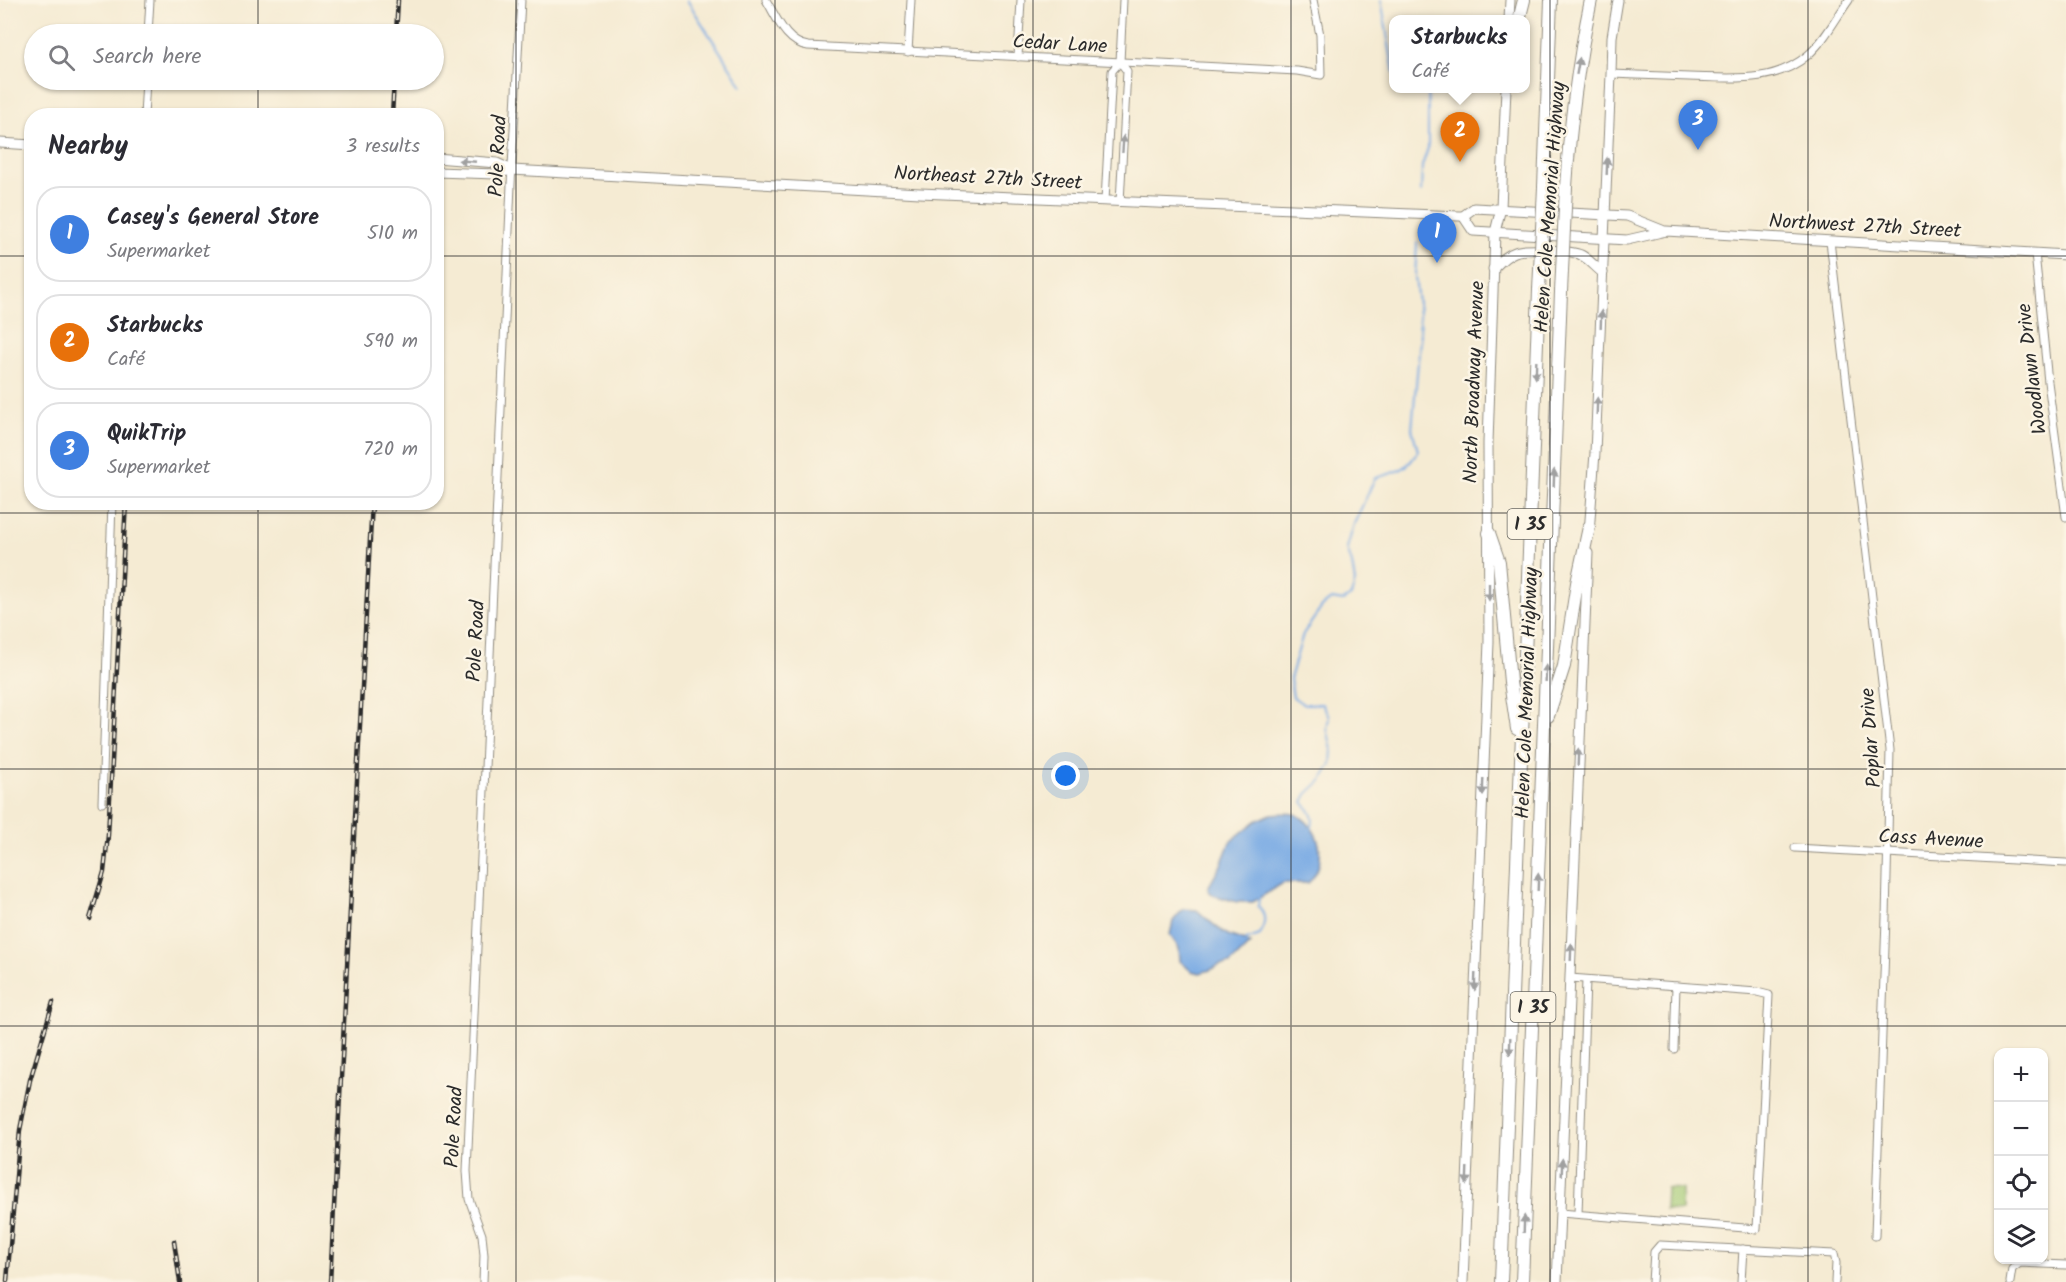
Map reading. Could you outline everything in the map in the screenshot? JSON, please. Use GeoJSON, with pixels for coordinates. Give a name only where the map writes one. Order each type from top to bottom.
{"type":"FeatureCollection","features":[{"type":"Feature","properties":{"kind":"highway"},"geometry":{"type":"LineString","coordinates":[[1520,15],[1524,0]]}},
{"type":"Feature","properties":{"kind":"highway","name":"Helen Cole Memorial Highway"},"geometry":{"type":"LineString","coordinates":[[1501,1282],[1551,0]]}},
{"type":"Feature","properties":{"kind":"highway","name":"Helen Cole Memorial Highway"},"geometry":{"type":"LineString","coordinates":[[1522,1282],[1566,187],[1575,86],[1592,0]]}},
{"type":"Feature","properties":{"kind":"highway"},"geometry":{"type":"LineString","coordinates":[[1544,732],[1564,666],[1577,583],[1589,527]]}},
{"type":"Feature","properties":{"kind":"highway"},"geometry":{"type":"LineString","coordinates":[[1489,533],[1499,562],[1510,682],[1521,757]]}},
{"type":"Feature","properties":{"kind":"main road"},"geometry":{"type":"LineString","coordinates":[[1509,15],[1510,0]]}},
{"type":"Feature","properties":{"kind":"main road"},"geometry":{"type":"LineString","coordinates":[[1557,1282],[1583,623],[1595,453],[1612,37],[1618,0]]}},
{"type":"Feature","properties":{"kind":"main road"},"geometry":{"type":"LineString","coordinates":[[1501,208],[1506,93]]}},
{"type":"Feature","properties":{"kind":"main road"},"geometry":{"type":"LineString","coordinates":[[0,143],[24,144]]}},
{"type":"Feature","properties":{"kind":"main road","name":"Northeast 27th Street"},"geometry":{"type":"LineString","coordinates":[[444,159],[497,163],[512,170]]}},
{"type":"Feature","properties":{"kind":"main road","name":"Northeast 27th Street"},"geometry":{"type":"LineString","coordinates":[[444,172],[496,174],[512,170],[1120,202],[1463,216],[1474,208],[1501,208]]}},
{"type":"Feature","properties":{"kind":"main road","name":"Northwest 27th Street"},"geometry":{"type":"LineString","coordinates":[[1501,208],[1627,216],[1662,230],[2066,255]]}},
{"type":"Feature","properties":{"kind":"main road","name":"North Broadway Avenue"},"geometry":{"type":"LineString","coordinates":[[1463,1282],[1489,642],[1488,443],[1495,232],[1501,208]]}},
{"type":"Feature","properties":{"kind":"main road"},"geometry":{"type":"LineString","coordinates":[[1463,216],[1473,231],[1495,232]]}},
{"type":"Feature","properties":{"kind":"main road","name":"Northwest 27th Street"},"geometry":{"type":"LineString","coordinates":[[1495,232],[1627,240],[1662,230]]}},
{"type":"Feature","properties":{"kind":"main road"},"geometry":{"type":"LineString","coordinates":[[1494,269],[1511,254],[1531,250],[1575,252],[1603,273]]}},
{"type":"Feature","properties":{"kind":"street"},"geometry":{"type":"LineString","coordinates":[[149,24],[150,0]]}},
{"type":"Feature","properties":{"kind":"street","name":"Pole Road"},"geometry":{"type":"LineString","coordinates":[[483,1282],[484,1245],[469,1199],[467,1171],[512,170],[522,0]]}},
{"type":"Feature","properties":{"kind":"street","name":"Cedar Lane"},"geometry":{"type":"LineString","coordinates":[[766,0],[786,33],[797,44],[808,46],[1297,71],[1321,75],[1320,35],[1313,0]]}},
{"type":"Feature","properties":{"kind":"street"},"geometry":{"type":"LineString","coordinates":[[908,52],[910,0]]}},
{"type":"Feature","properties":{"kind":"street"},"geometry":{"type":"LineString","coordinates":[[1018,57],[1021,0]]}},
{"type":"Feature","properties":{"kind":"street"},"geometry":{"type":"LineString","coordinates":[[1105,201],[1112,71],[1120,62],[1123,0]]}},
{"type":"Feature","properties":{"kind":"street"},"geometry":{"type":"LineString","coordinates":[[1611,74],[1736,79],[1758,77],[1780,71],[1809,54],[1823,39],[1849,0]]}},
{"type":"Feature","properties":{"kind":"street"},"geometry":{"type":"LineString","coordinates":[[1120,62],[1127,70],[1120,202]]}},
{"type":"Feature","properties":{"kind":"street"},"geometry":{"type":"LineString","coordinates":[[144,108],[145,90]]}},
{"type":"Feature","properties":{"kind":"street","name":"Poplar Drive"},"geometry":{"type":"LineString","coordinates":[[1830,241],[1888,723],[1891,768],[1875,1236]]}},
{"type":"Feature","properties":{"kind":"street","name":"Woodlawn Drive"},"geometry":{"type":"LineString","coordinates":[[2035,253],[2048,382],[2066,517]]}},
{"type":"Feature","properties":{"kind":"street"},"geometry":{"type":"LineString","coordinates":[[102,803],[112,510]]}},
{"type":"Feature","properties":{"kind":"street","name":"Cass Avenue"},"geometry":{"type":"LineString","coordinates":[[1795,848],[2066,863]]}},
{"type":"Feature","properties":{"kind":"street"},"geometry":{"type":"LineString","coordinates":[[1560,1213],[1757,1229],[1769,996],[1757,992],[1570,978]]}},
{"type":"Feature","properties":{"kind":"street"},"geometry":{"type":"LineString","coordinates":[[1578,1214],[1586,980]]}},
{"type":"Feature","properties":{"kind":"street"},"geometry":{"type":"LineString","coordinates":[[1674,1049],[1676,986]]}},
{"type":"Feature","properties":{"kind":"street"},"geometry":{"type":"LineString","coordinates":[[1652,1282],[1654,1252],[1660,1245],[1834,1254],[1836,1282]]}},
{"type":"Feature","properties":{"kind":"street"},"geometry":{"type":"LineString","coordinates":[[1741,1282],[1743,1250]]}},
{"type":"Feature","properties":{"kind":"street"},"geometry":{"type":"LineString","coordinates":[[2010,1282],[2012,1269],[2020,1263],[2066,1265]]}},
{"type":"Feature","properties":{"kind":"green space"},"geometry":{"type":"Polygon","coordinates":[[[1666,1188],[1682,1189],[1681,1211],[1665,1210],[1666,1188]]]}},
{"type":"Feature","properties":{"kind":"water"},"geometry":{"type":"Polygon","coordinates":[[[1271,814],[1296,814],[1313,830],[1320,848],[1320,858],[1314,876],[1308,883],[1283,883],[1253,902],[1237,902],[1213,895],[1208,890],[1209,886],[1230,842],[1256,821],[1271,814]]]}},
{"type":"Feature","properties":{"kind":"water"},"geometry":{"type":"Polygon","coordinates":[[[1183,909],[1197,910],[1224,932],[1250,944],[1230,964],[1220,965],[1200,973],[1191,971],[1180,961],[1179,948],[1170,935],[1173,921],[1183,909]]]}},
{"type":"Feature","properties":{"kind":"waterway"},"geometry":{"type":"LineString","coordinates":[[687,0],[742,86]]}},
{"type":"Feature","properties":{"kind":"waterway"},"geometry":{"type":"LineString","coordinates":[[1381,0],[1389,44]]}},
{"type":"Feature","properties":{"kind":"waterway"},"geometry":{"type":"LineString","coordinates":[[1421,192],[1422,166],[1428,148],[1428,93]]}},
{"type":"Feature","properties":{"kind":"waterway"},"geometry":{"type":"LineString","coordinates":[[1311,829],[1313,818],[1303,802],[1307,794],[1322,780],[1331,764],[1332,750],[1327,728],[1329,717],[1322,704],[1303,704],[1293,697],[1290,679],[1303,634],[1322,607],[1332,599],[1343,601],[1351,596],[1355,582],[1347,548],[1354,524],[1375,478],[1405,467],[1418,451],[1412,429],[1420,340],[1415,276],[1417,243]]}},
{"type":"Feature","properties":{"kind":"waterway"},"geometry":{"type":"LineString","coordinates":[[1246,940],[1260,935],[1263,927],[1264,916],[1258,906],[1259,897]]}},
{"type":"Feature","properties":{"kind":"railway"},"geometry":{"type":"LineString","coordinates":[[397,24],[398,0]]}},
{"type":"Feature","properties":{"kind":"railway"},"geometry":{"type":"LineString","coordinates":[[392,108],[393,90]]}},
{"type":"Feature","properties":{"kind":"railway"},"geometry":{"type":"LineString","coordinates":[[90,919],[104,872],[108,835],[126,510]]}},
{"type":"Feature","properties":{"kind":"railway"},"geometry":{"type":"LineString","coordinates":[[330,1282],[372,510]]}},
{"type":"Feature","properties":{"kind":"railway"},"geometry":{"type":"LineString","coordinates":[[7,1281],[20,1130],[30,1080],[53,1002]]}},
{"type":"Feature","properties":{"kind":"railway"},"geometry":{"type":"LineString","coordinates":[[174,1241],[180,1282]]}},
{"type":"Feature","properties":{"kind":"place","name":"QuikTrip"},"geometry":{"type":"Point","coordinates":[1698,150]}},
{"type":"Feature","properties":{"kind":"place","name":"Starbucks"},"geometry":{"type":"Point","coordinates":[1460,162]}},
{"type":"Feature","properties":{"kind":"place","name":"Casey's General Store"},"geometry":{"type":"Point","coordinates":[1437,263]}}]}
